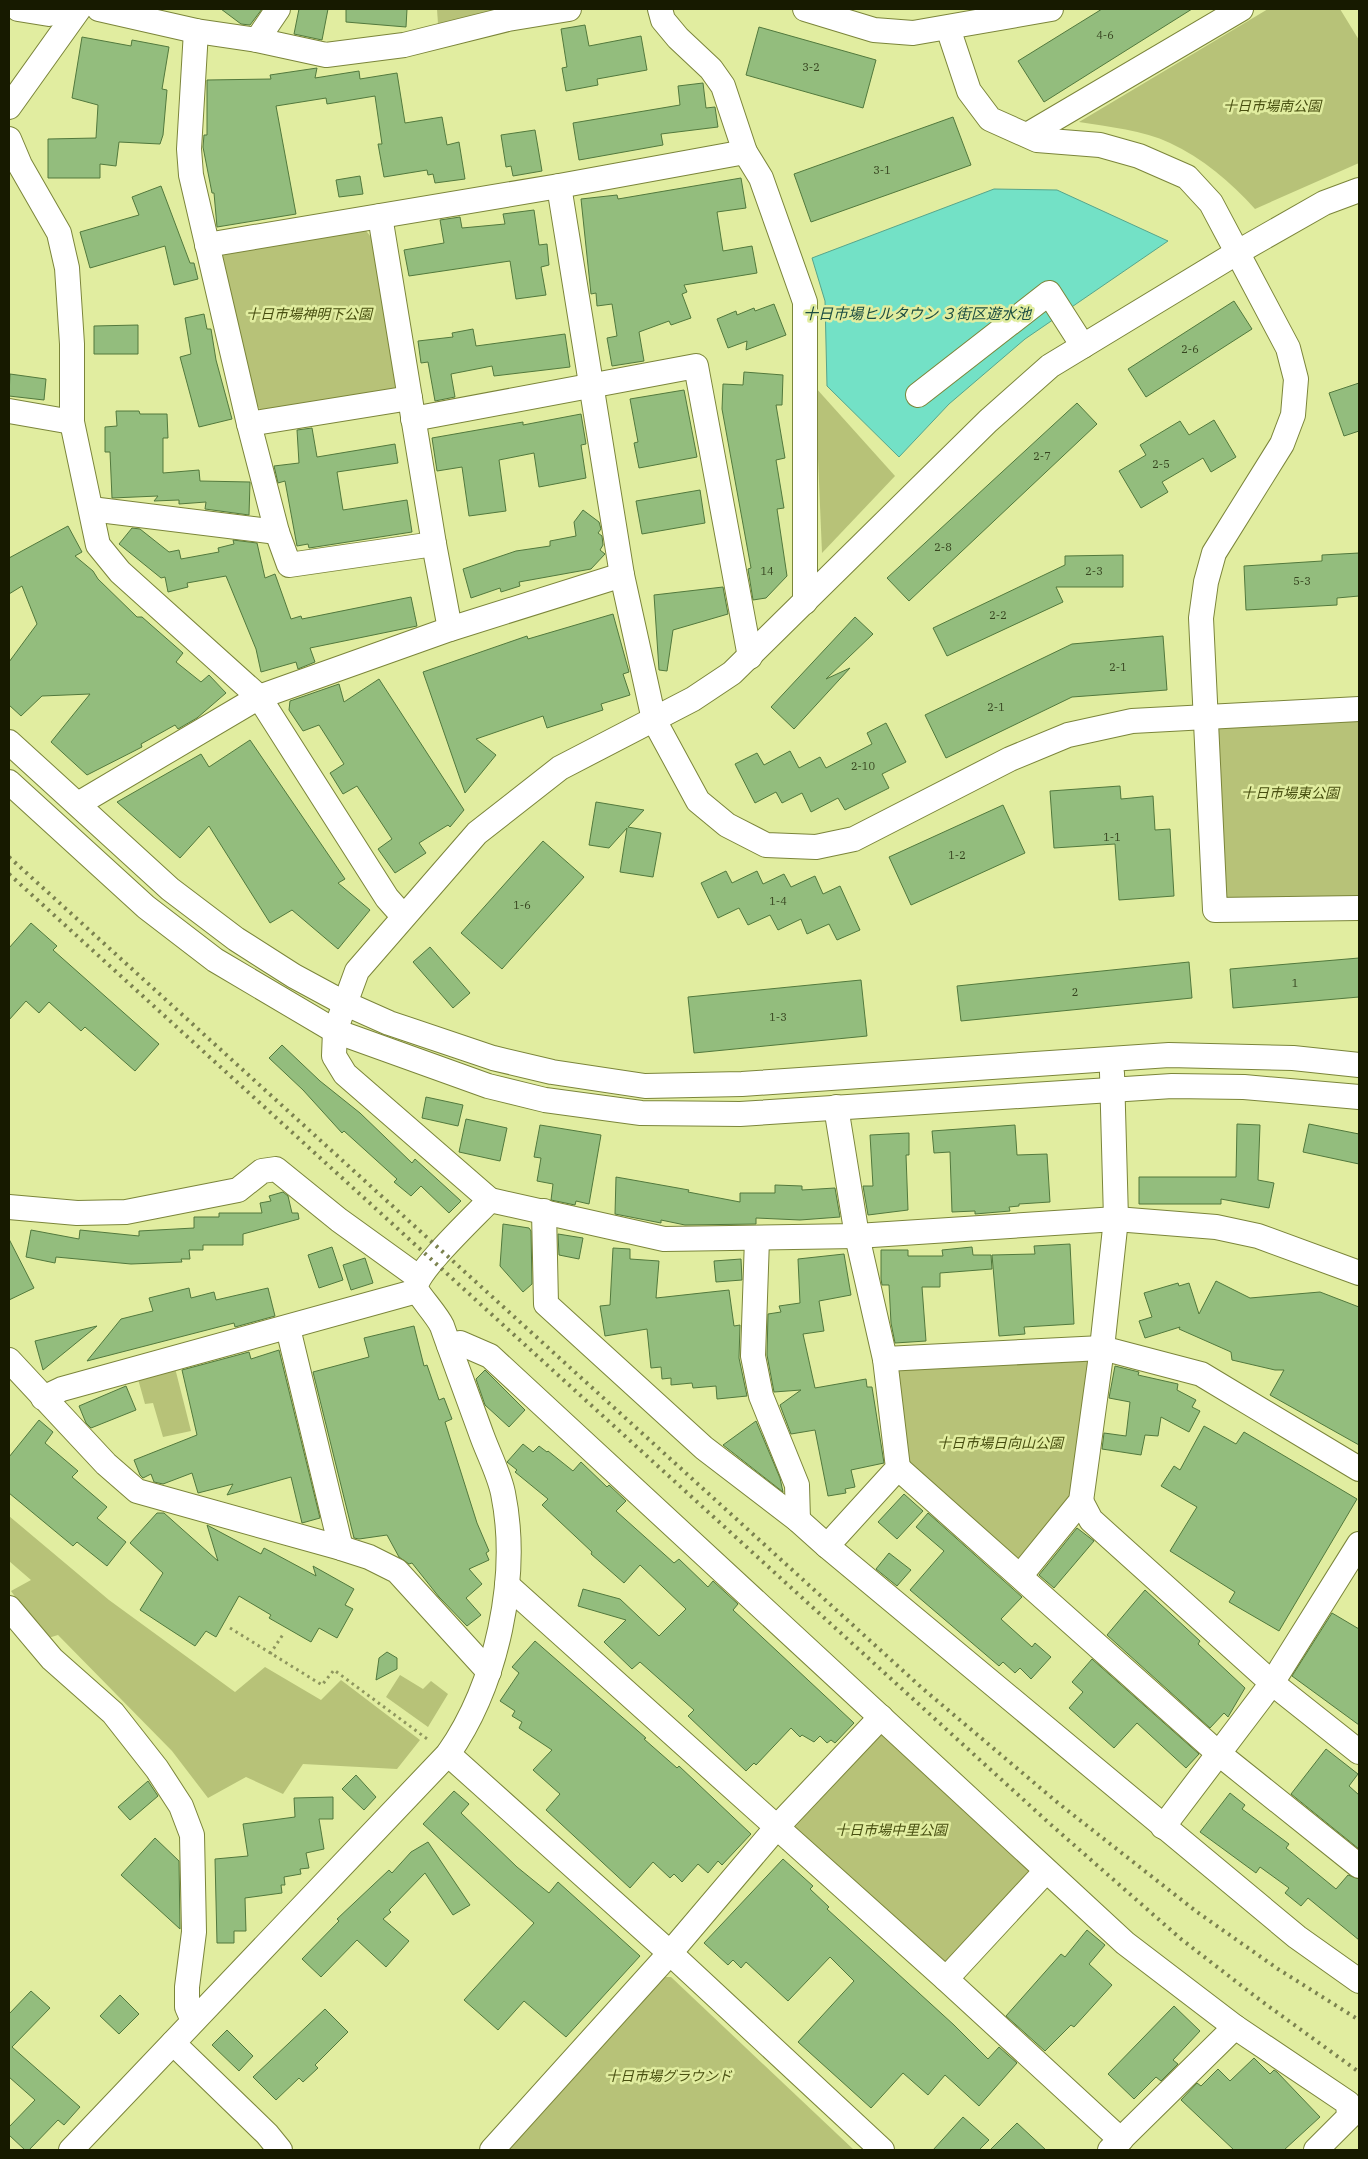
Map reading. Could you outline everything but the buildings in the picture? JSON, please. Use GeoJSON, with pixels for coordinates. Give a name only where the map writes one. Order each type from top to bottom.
{"type":"FeatureCollection","features":[{"type":"Feature","properties":{"kind":"street"},"geometry":{"type":"LineString","coordinates":[[18,9],[49,14],[68,9]]}},
{"type":"Feature","properties":{"kind":"street"},"geometry":{"type":"LineString","coordinates":[[9,107],[79,9]]}},
{"type":"Feature","properties":{"kind":"street"},"geometry":{"type":"LineString","coordinates":[[99,9],[196,31],[258,40],[326,55],[404,45],[508,20],[569,9]]}},
{"type":"Feature","properties":{"kind":"street"},"geometry":{"type":"LineString","coordinates":[[258,40],[278,9]]}},
{"type":"Feature","properties":{"kind":"street"},"geometry":{"type":"LineString","coordinates":[[660,9],[663,20],[678,38],[711,69],[722,86],[745,152],[760,178],[805,302],[805,602]]}},
{"type":"Feature","properties":{"kind":"street"},"geometry":{"type":"LineString","coordinates":[[805,9],[874,30],[913,33],[1051,9]]}},
{"type":"Feature","properties":{"kind":"street"},"geometry":{"type":"LineString","coordinates":[[1027,135],[1241,9]]}},
{"type":"Feature","properties":{"kind":"street"},"geometry":{"type":"LineString","coordinates":[[948,28],[970,92],[990,119],[1037,140],[1108,147],[1139,156],[1186,177],[1211,204],[1288,348],[1296,379],[1294,415],[1282,444],[1214,553],[1206,582],[1202,618],[1216,910],[1359,908]]}},
{"type":"Feature","properties":{"kind":"street"},"geometry":{"type":"LineString","coordinates":[[196,31],[189,149],[191,175],[249,424],[277,532],[289,565],[434,544]]}},
{"type":"Feature","properties":{"kind":"street"},"geometry":{"type":"LineString","coordinates":[[9,139],[20,165],[59,233],[67,268],[72,344],[72,422],[98,546],[120,572],[259,697],[386,898],[403,916]]}},
{"type":"Feature","properties":{"kind":"street"},"geometry":{"type":"LineString","coordinates":[[207,245],[559,186],[745,152]]}},
{"type":"Feature","properties":{"kind":"street"},"geometry":{"type":"LineString","coordinates":[[559,186],[622,575],[654,720],[698,801],[727,826],[766,846],[816,847],[854,839],[1010,759],[1068,735],[1132,721],[1359,709]]}},
{"type":"Feature","properties":{"kind":"street"},"geometry":{"type":"LineString","coordinates":[[1359,190],[1324,203],[1238,252],[1050,366],[988,421],[750,657],[716,684],[654,720],[560,768],[524,794],[477,833],[357,971],[335,1031],[334,1056],[345,1074],[490,1200],[544,1211],[572,1220],[664,1239],[757,1239],[857,1236],[1116,1219],[1216,1227],[1250,1234],[1359,1273]]}},
{"type":"Feature","properties":{"kind":"street"},"geometry":{"type":"LineString","coordinates":[[380,216],[434,544],[450,629]]}},
{"type":"Feature","properties":{"kind":"street"},"geometry":{"type":"LineString","coordinates":[[918,395],[1049,294],[1083,346]]}},
{"type":"Feature","properties":{"kind":"street"},"geometry":{"type":"LineString","coordinates":[[249,424],[412,409],[592,384],[696,366],[750,657]]}},
{"type":"Feature","properties":{"kind":"street"},"geometry":{"type":"LineString","coordinates":[[9,411],[72,422]]}},
{"type":"Feature","properties":{"kind":"street"},"geometry":{"type":"LineString","coordinates":[[91,508],[277,532]]}},
{"type":"Feature","properties":{"kind":"street"},"geometry":{"type":"LineString","coordinates":[[78,804],[259,697],[450,629],[622,575]]}},
{"type":"Feature","properties":{"kind":"street"},"geometry":{"type":"LineString","coordinates":[[9,742],[170,889],[236,939],[294,976],[344,1004],[389,1023],[494,1058],[552,1072],[645,1086],[742,1084],[1169,1055],[1293,1058],[1359,1065]]}},
{"type":"Feature","properties":{"kind":"street"},"geometry":{"type":"LineString","coordinates":[[9,782],[146,907],[215,960],[335,1031],[488,1086],[545,1100],[641,1113],[740,1114],[1172,1086],[1244,1087],[1359,1097]]}},
{"type":"Feature","properties":{"kind":"street"},"geometry":{"type":"LineString","coordinates":[[1020,1575],[1080,1501],[1102,1348],[1116,1219],[1112,1058]]}},
{"type":"Feature","properties":{"kind":"street"},"geometry":{"type":"LineString","coordinates":[[836,1107],[857,1236],[885,1358],[898,1468],[1218,1753],[1359,1866]]}},
{"type":"Feature","properties":{"kind":"street"},"geometry":{"type":"LineString","coordinates":[[9,1207],[77,1213],[126,1212],[238,1190],[262,1171],[276,1169],[417,1284],[436,1314],[503,1493],[507,1539],[507,1586],[489,1672],[461,1736],[448,1754],[71,2150]]}},
{"type":"Feature","properties":{"kind":"street"},"geometry":{"type":"LineString","coordinates":[[43,1398],[62,1389],[288,1328],[417,1284],[490,1200]]}},
{"type":"Feature","properties":{"kind":"street"},"geometry":{"type":"LineString","coordinates":[[544,1211],[546,1234],[546,1304],[704,1448],[798,1520],[1297,1937],[1359,1981]]}},
{"type":"Feature","properties":{"kind":"street"},"geometry":{"type":"LineString","coordinates":[[757,1239],[753,1356],[761,1396],[797,1486],[798,1520]]}},
{"type":"Feature","properties":{"kind":"street"},"geometry":{"type":"LineString","coordinates":[[288,1328],[340,1548]]}},
{"type":"Feature","properties":{"kind":"street"},"geometry":{"type":"LineString","coordinates":[[449,1345],[460,1342],[490,1356],[1125,1943],[1235,2027],[1348,2103],[1349,2117],[1316,2150]]}},
{"type":"Feature","properties":{"kind":"street"},"geometry":{"type":"LineString","coordinates":[[885,1358],[1102,1348],[1201,1374],[1359,1469]]}},
{"type":"Feature","properties":{"kind":"street"},"geometry":{"type":"LineString","coordinates":[[9,1360],[106,1464],[136,1491],[370,1557],[397,1571],[489,1672]]}},
{"type":"Feature","properties":{"kind":"street"},"geometry":{"type":"LineString","coordinates":[[827,1546],[898,1468]]}},
{"type":"Feature","properties":{"kind":"street"},"geometry":{"type":"LineString","coordinates":[[1080,1501],[1092,1520],[1272,1683],[1359,1752]]}},
{"type":"Feature","properties":{"kind":"street"},"geometry":{"type":"LineString","coordinates":[[1163,1826],[1272,1683],[1359,1546]]}},
{"type":"Feature","properties":{"kind":"street"},"geometry":{"type":"LineString","coordinates":[[507,1586],[946,1979],[1116,2145],[1235,2027]]}},
{"type":"Feature","properties":{"kind":"street"},"geometry":{"type":"LineString","coordinates":[[12,1618],[52,1659],[113,1713],[157,1769],[181,1806],[192,1835],[194,1932],[186,1987],[187,2007],[193,2021]]}},
{"type":"Feature","properties":{"kind":"street"},"geometry":{"type":"LineString","coordinates":[[492,2150],[670,1953],[777,1827],[881,1717]]}},
{"type":"Feature","properties":{"kind":"street"},"geometry":{"type":"LineString","coordinates":[[448,1754],[670,1953],[882,2150]]}},
{"type":"Feature","properties":{"kind":"street"},"geometry":{"type":"LineString","coordinates":[[946,1979],[1046,1871]]}},
{"type":"Feature","properties":{"kind":"street"},"geometry":{"type":"LineString","coordinates":[[173,2043],[267,2134],[280,2150]]}},
{"type":"Feature","properties":{"kind":"path"},"geometry":{"type":"LineString","coordinates":[[230,1628],[322,1684],[334,1670],[448,1754]]}},
{"type":"Feature","properties":{"kind":"path"},"geometry":{"type":"LineString","coordinates":[[270,1654],[284,1633]]}},
{"type":"Feature","properties":{"kind":"green space"},"geometry":{"type":"Polygon","coordinates":[[[437,9],[508,9],[438,24],[437,9]]]}},
{"type":"Feature","properties":{"kind":"green space","name":"十日市場南公園"},"geometry":{"type":"Polygon","coordinates":[[[1268,9],[1340,9],[1359,40],[1359,163],[1255,209],[1216,172],[1170,143],[1137,132],[1079,122],[1268,9]]]}},
{"type":"Feature","properties":{"kind":"green space","name":"十日市場神明下公園"},"geometry":{"type":"Polygon","coordinates":[[[363,227],[371,237],[397,384],[391,393],[264,415],[256,404],[219,260],[224,251],[363,227]]]}},
{"type":"Feature","properties":{"kind":"green space"},"geometry":{"type":"Polygon","coordinates":[[[815,387],[895,476],[822,553],[815,387]]]}},
{"type":"Feature","properties":{"kind":"green space","name":"十日市場東公園"},"geometry":{"type":"Polygon","coordinates":[[[1359,721],[1359,899],[1224,902],[1218,726],[1359,721]]]}},
{"type":"Feature","properties":{"kind":"green space","name":"十日市場日向山公園"},"geometry":{"type":"Polygon","coordinates":[[[1090,1360],[1071,1505],[1022,1566],[905,1464],[895,1367],[1090,1360]]]}},
{"type":"Feature","properties":{"kind":"green space"},"geometry":{"type":"Polygon","coordinates":[[[175,1368],[191,1431],[163,1437],[153,1403],[145,1404],[138,1379],[175,1368]]]}},
{"type":"Feature","properties":{"kind":"green space"},"geometry":{"type":"Polygon","coordinates":[[[9,1516],[109,1600],[235,1692],[265,1667],[321,1700],[341,1680],[420,1740],[397,1769],[303,1764],[283,1794],[246,1777],[208,1798],[172,1751],[58,1635],[45,1639],[11,1591],[31,1580],[9,1561],[9,1516]]]}},
{"type":"Feature","properties":{"kind":"green space"},"geometry":{"type":"Polygon","coordinates":[[[400,1675],[423,1689],[431,1681],[448,1694],[428,1727],[386,1697],[400,1675]]]}},
{"type":"Feature","properties":{"kind":"green space","name":"十日市場中里公園"},"geometry":{"type":"Polygon","coordinates":[[[881,1735],[1031,1872],[946,1964],[795,1827],[881,1735]]]}},
{"type":"Feature","properties":{"kind":"green space","name":"十日市場グラウンド"},"geometry":{"type":"Polygon","coordinates":[[[660,1977],[671,1977],[854,2150],[503,2150],[660,1977]]]}},
{"type":"Feature","properties":{"kind":"water","name":"十日市場ヒルタウン ３街区遊水池"},"geometry":{"type":"Polygon","coordinates":[[[994,189],[1057,190],[1168,241],[1025,339],[949,404],[899,457],[827,386],[825,301],[812,258],[994,189]]]}},
{"type":"Feature","properties":{"kind":"railway"},"geometry":{"type":"LineString","coordinates":[[9,857],[922,1688],[1058,1803],[1197,1912],[1278,1969],[1359,2020]]}},
{"type":"Feature","properties":{"kind":"railway"},"geometry":{"type":"LineString","coordinates":[[9,874],[1049,1823],[1181,1939],[1260,2000],[1359,2072]]}}]}
